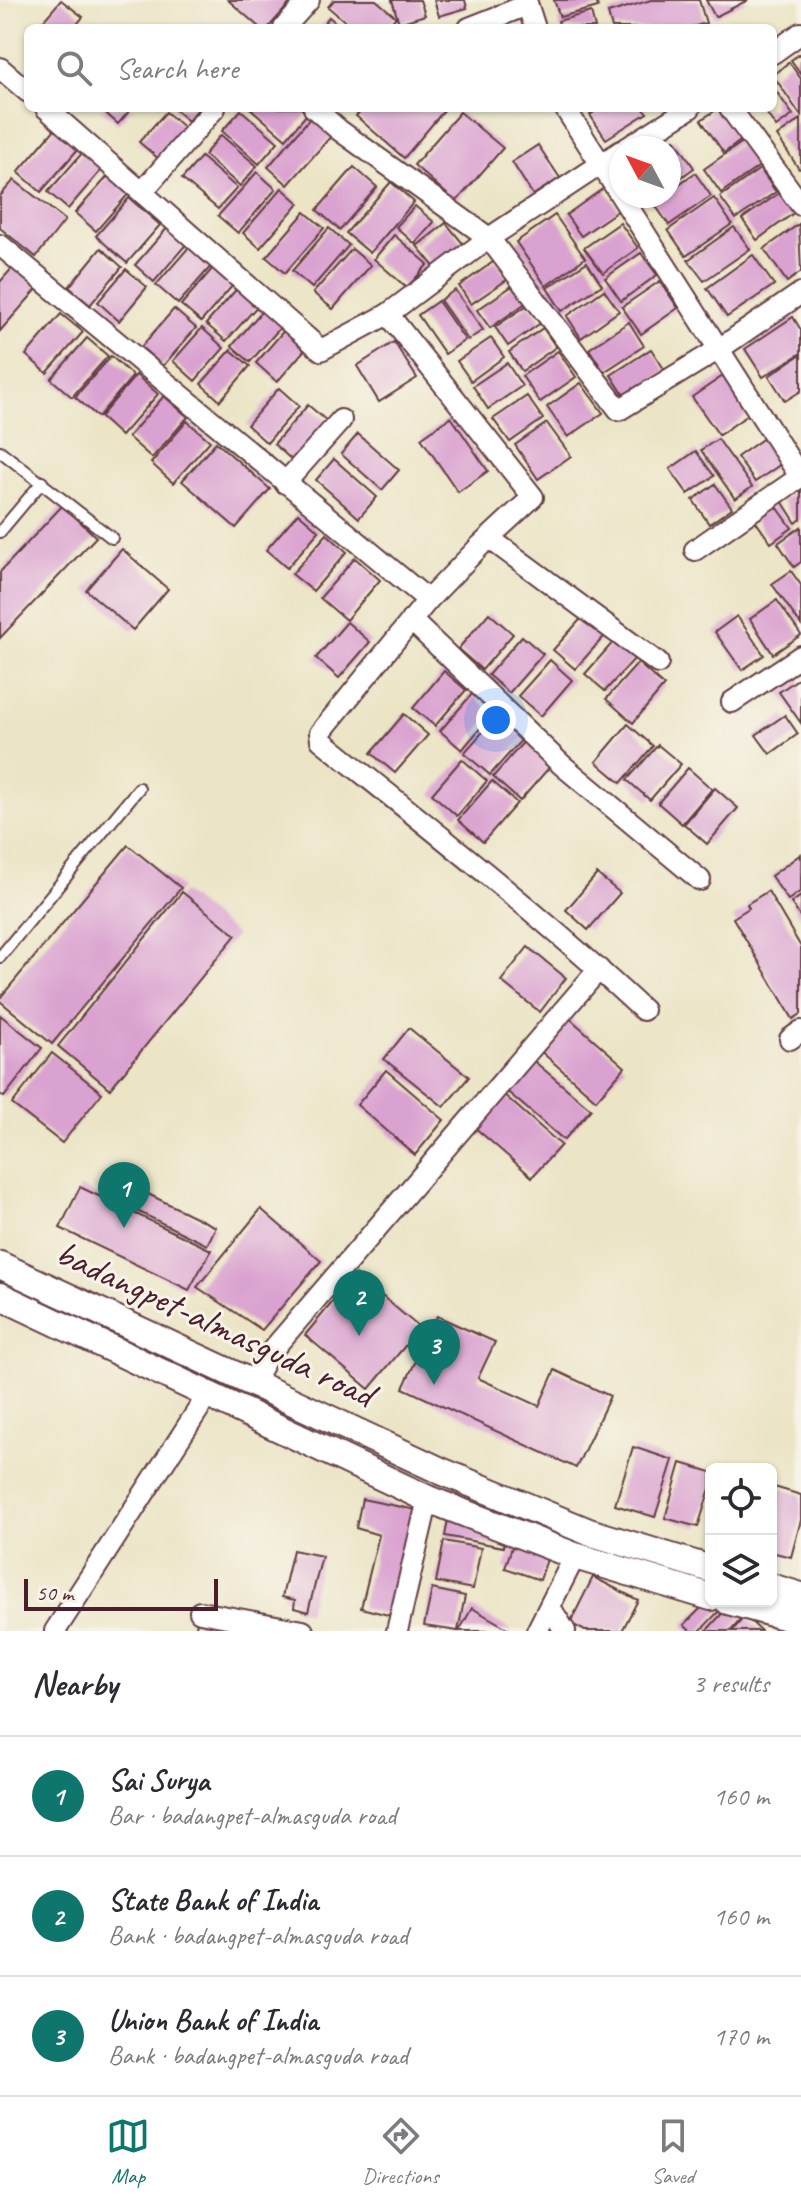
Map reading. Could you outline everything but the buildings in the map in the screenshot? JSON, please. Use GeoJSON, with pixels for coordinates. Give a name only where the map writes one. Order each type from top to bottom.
{"type":"FeatureCollection","features":[{"type":"Feature","properties":{"kind":"street"},"geometry":{"type":"LineString","coordinates":[[288,24],[309,0]]}},
{"type":"Feature","properties":{"kind":"street"},"geometry":{"type":"LineString","coordinates":[[478,24],[527,3],[534,24]]}},
{"type":"Feature","properties":{"kind":"street"},"geometry":{"type":"LineString","coordinates":[[777,50],[801,33]]}},
{"type":"Feature","properties":{"kind":"street"},"geometry":{"type":"LineString","coordinates":[[0,68],[24,89]]}},
{"type":"Feature","properties":{"kind":"street"},"geometry":{"type":"LineString","coordinates":[[51,112],[321,350],[388,314],[489,238],[609,158]]}},
{"type":"Feature","properties":{"kind":"street"},"geometry":{"type":"LineString","coordinates":[[143,191],[212,112]]}},
{"type":"Feature","properties":{"kind":"street"},"geometry":{"type":"LineString","coordinates":[[319,112],[489,238],[619,410],[719,349],[801,293]]}},
{"type":"Feature","properties":{"kind":"street"},"geometry":{"type":"LineString","coordinates":[[568,112],[800,477],[695,550]]}},
{"type":"Feature","properties":{"kind":"street"},"geometry":{"type":"LineString","coordinates":[[646,136],[684,112]]}},
{"type":"Feature","properties":{"kind":"street"},"geometry":{"type":"LineString","coordinates":[[733,112],[801,205]]}},
{"type":"Feature","properties":{"kind":"street"},"geometry":{"type":"LineString","coordinates":[[0,245],[428,600]]}},
{"type":"Feature","properties":{"kind":"street"},"geometry":{"type":"LineString","coordinates":[[388,314],[533,497],[428,600],[320,733],[321,740],[599,969],[643,1010]]}},
{"type":"Feature","properties":{"kind":"street"},"geometry":{"type":"LineString","coordinates":[[285,483],[341,420]]}},
{"type":"Feature","properties":{"kind":"street"},"geometry":{"type":"LineString","coordinates":[[489,538],[658,663]]}},
{"type":"Feature","properties":{"kind":"street"},"geometry":{"type":"LineString","coordinates":[[411,620],[562,765],[700,880]]}},
{"type":"Feature","properties":{"kind":"street"},"geometry":{"type":"LineString","coordinates":[[732,702],[801,656]]}},
{"type":"Feature","properties":{"kind":"street"},"geometry":{"type":"LineString","coordinates":[[252,1383],[268,1355],[599,969]]}},
{"type":"Feature","properties":{"kind":"street","name":"badangpet-almasguda road"},"geometry":{"type":"LineString","coordinates":[[0,1265],[441,1471],[589,1532],[705,1567]]}},
{"type":"Feature","properties":{"kind":"street","name":"badangpet-almasguda road"},"geometry":{"type":"LineString","coordinates":[[0,1296],[428,1499],[575,1556],[705,1595]]}},
{"type":"Feature","properties":{"kind":"street"},"geometry":{"type":"LineString","coordinates":[[55,1631],[209,1393]]}},
{"type":"Feature","properties":{"kind":"street"},"geometry":{"type":"LineString","coordinates":[[353,1465],[368,1437]]}},
{"type":"Feature","properties":{"kind":"street"},"geometry":{"type":"LineString","coordinates":[[397,1631],[428,1499]]}},
{"type":"Feature","properties":{"kind":"street"},"geometry":{"type":"LineString","coordinates":[[537,1631],[575,1556]]}},
{"type":"Feature","properties":{"kind":"street"},"geometry":{"type":"LineString","coordinates":[[777,1589],[801,1596]]}},
{"type":"Feature","properties":{"kind":"street"},"geometry":{"type":"LineString","coordinates":[[550,1607],[565,1631]]}},
{"type":"Feature","properties":{"kind":"street"},"geometry":{"type":"LineString","coordinates":[[750,1607],[801,1621]]}},
{"type":"Feature","properties":{"kind":"street"},"geometry":{"type":"LineString","coordinates":[[200,1612],[303,1631]]}},
{"type":"Feature","properties":{"kind":"lane"},"geometry":{"type":"LineString","coordinates":[[0,451],[112,538]]}},
{"type":"Feature","properties":{"kind":"lane"},"geometry":{"type":"LineString","coordinates":[[0,532],[42,482]]}},
{"type":"Feature","properties":{"kind":"lane"},"geometry":{"type":"LineString","coordinates":[[0,957],[139,788]]}},
{"type":"Feature","properties":{"kind":"place","name":"Sai Surya"},"geometry":{"type":"Point","coordinates":[124,1228]}},
{"type":"Feature","properties":{"kind":"place","name":"State Bank of India"},"geometry":{"type":"Point","coordinates":[359,1336]}},
{"type":"Feature","properties":{"kind":"place","name":"Union Bank of India"},"geometry":{"type":"Point","coordinates":[434,1385]}}]}
